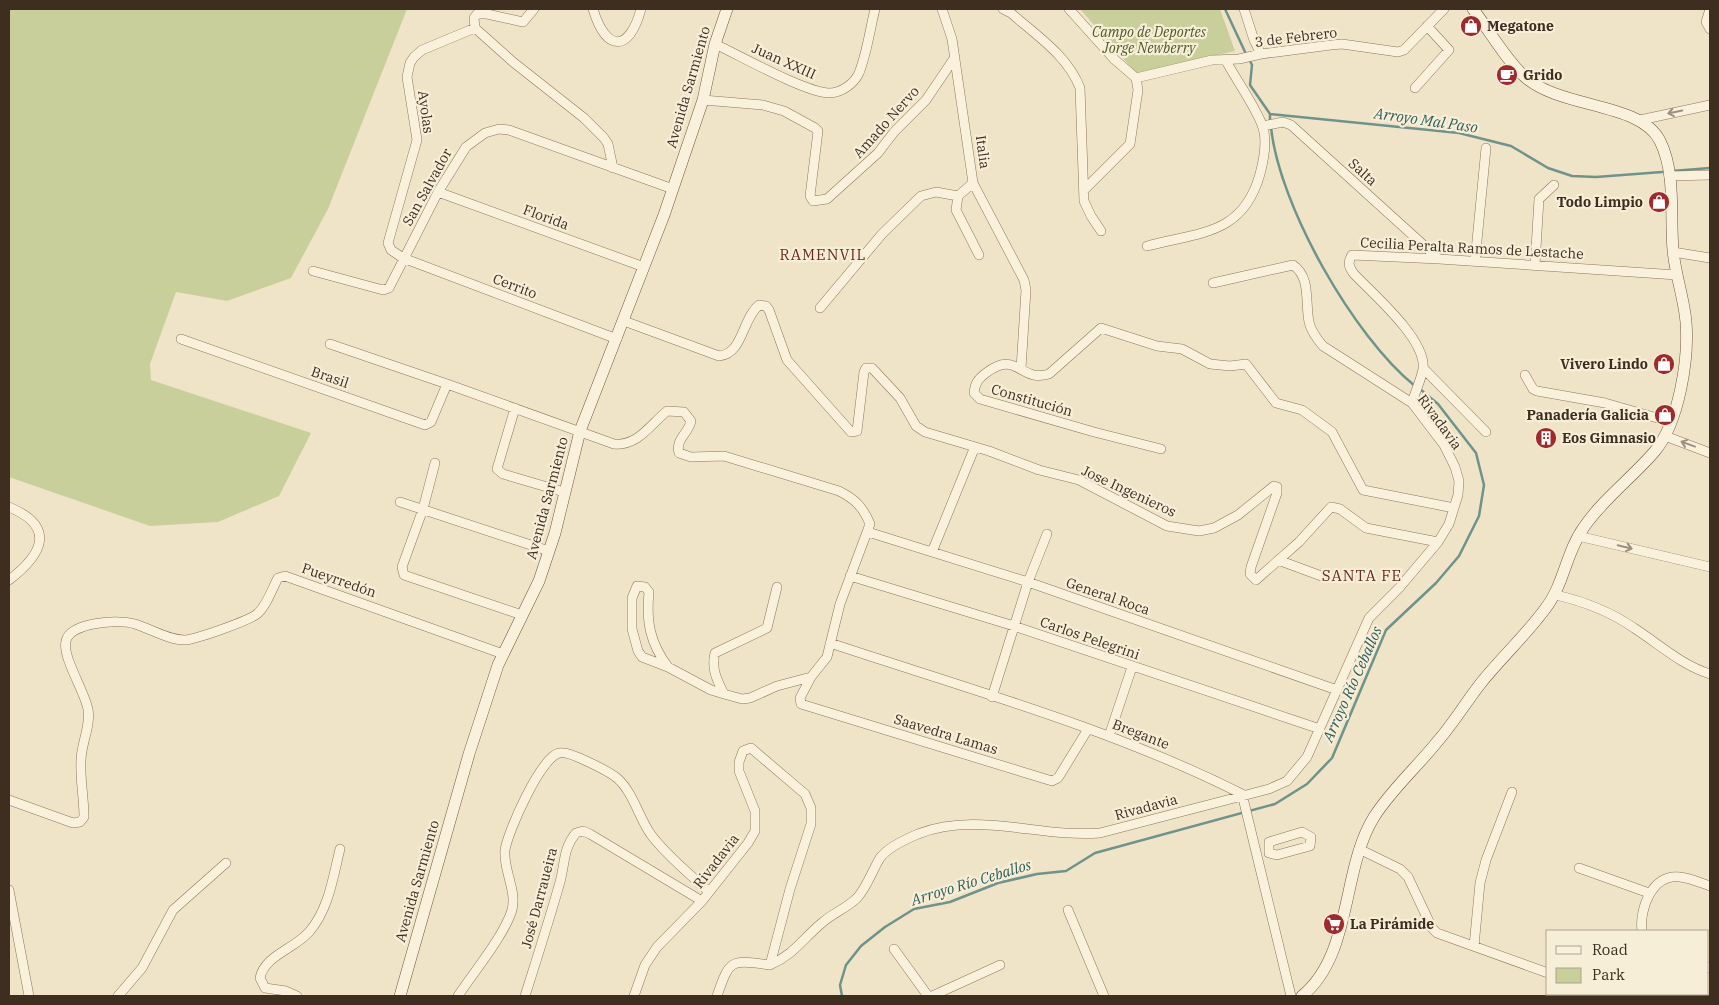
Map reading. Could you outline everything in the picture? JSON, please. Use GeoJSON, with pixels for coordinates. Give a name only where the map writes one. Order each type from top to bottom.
{"type":"FeatureCollection","features":[{"type":"Feature","properties":{"kind":"main road","name":"Avenida Sarmiento"},"geometry":{"type":"LineString","coordinates":[[400,996],[469,754],[503,654],[539,581],[549,551],[580,431],[617,340],[673,189],[703,100],[716,44],[727,9]]}},
{"type":"Feature","properties":{"kind":"main road"},"geometry":{"type":"LineString","coordinates":[[1302,996],[1316,982],[1338,936],[1359,849],[1381,807],[1440,740],[1480,685],[1556,595],[1578,536],[1591,517],[1649,458],[1665,436],[1671,422],[1684,370],[1686,347],[1683,301],[1673,252],[1669,176],[1665,155],[1659,139],[1640,120],[1569,100],[1540,87],[1518,69],[1474,9]]}},
{"type":"Feature","properties":{"kind":"street"},"geometry":{"type":"LineString","coordinates":[[534,9],[522,22],[487,14],[477,14],[474,18],[475,28],[513,62],[584,118],[604,138],[608,144],[613,168]]}},
{"type":"Feature","properties":{"kind":"street"},"geometry":{"type":"LineString","coordinates":[[593,9],[601,32],[608,39],[615,41],[622,40],[631,33],[637,24],[641,9]]}},
{"type":"Feature","properties":{"kind":"street","name":"Juan XXIII"},"geometry":{"type":"LineString","coordinates":[[716,44],[809,88],[828,93],[838,92],[854,80],[859,73],[875,9]]}},
{"type":"Feature","properties":{"kind":"street","name":"Italia"},"geometry":{"type":"LineString","coordinates":[[942,9],[952,38],[973,183],[958,196]]}},
{"type":"Feature","properties":{"kind":"street"},"geometry":{"type":"LineString","coordinates":[[1003,9],[1011,13],[1064,59],[1074,73],[1080,88],[1084,201],[1090,216],[1102,231]]}},
{"type":"Feature","properties":{"kind":"street"},"geometry":{"type":"LineString","coordinates":[[1069,9],[1114,59],[1136,78],[1138,90],[1130,144],[1084,190]]}},
{"type":"Feature","properties":{"kind":"street"},"geometry":{"type":"LineString","coordinates":[[1244,9],[1258,54]]}},
{"type":"Feature","properties":{"kind":"street","name":"3 de Febrero"},"geometry":{"type":"LineString","coordinates":[[1136,78],[1212,60],[1239,59],[1258,54],[1342,44],[1398,52],[1404,50],[1444,9]]}},
{"type":"Feature","properties":{"kind":"street"},"geometry":{"type":"LineString","coordinates":[[1710,9],[1706,22],[1710,29]]}},
{"type":"Feature","properties":{"kind":"street"},"geometry":{"type":"LineString","coordinates":[[1415,88],[1449,50],[1427,26]]}},
{"type":"Feature","properties":{"kind":"street","name":"Ayolas"},"geometry":{"type":"LineString","coordinates":[[403,258],[391,250],[388,243],[417,140],[408,77],[410,63],[422,50],[475,28]]}},
{"type":"Feature","properties":{"kind":"street","name":"Amado Nervo"},"geometry":{"type":"LineString","coordinates":[[703,100],[763,105],[784,110],[815,128],[818,131],[818,142],[810,196],[813,201],[818,202],[827,200],[878,154],[894,132],[926,100],[955,58]]}},
{"type":"Feature","properties":{"kind":"street"},"geometry":{"type":"LineString","coordinates":[[1146,246],[1216,229],[1238,217],[1256,190],[1265,147],[1266,125],[1224,59]]}},
{"type":"Feature","properties":{"kind":"street"},"geometry":{"type":"LineString","coordinates":[[1640,120],[1710,106]]}},
{"type":"Feature","properties":{"kind":"street","name":"Salta"},"geometry":{"type":"LineString","coordinates":[[1266,125],[1283,122],[1291,125],[1439,259]]}},
{"type":"Feature","properties":{"kind":"street","name":"San Salvador"},"geometry":{"type":"LineString","coordinates":[[312,271],[383,290],[389,288],[438,192],[466,147],[485,132],[499,129],[509,130],[673,189]]}},
{"type":"Feature","properties":{"kind":"street"},"geometry":{"type":"LineString","coordinates":[[1475,261],[1486,148]]}},
{"type":"Feature","properties":{"kind":"street"},"geometry":{"type":"LineString","coordinates":[[1669,176],[1710,175]]}},
{"type":"Feature","properties":{"kind":"street"},"geometry":{"type":"LineString","coordinates":[[973,183],[1024,280],[1026,290],[1021,369]]}},
{"type":"Feature","properties":{"kind":"street"},"geometry":{"type":"LineString","coordinates":[[1535,265],[1539,199],[1554,185]]}},
{"type":"Feature","properties":{"kind":"street","name":"Florida"},"geometry":{"type":"LineString","coordinates":[[438,192],[644,268]]}},
{"type":"Feature","properties":{"kind":"street"},"geometry":{"type":"LineString","coordinates":[[820,308],[882,234],[922,196],[936,192],[958,196],[956,210],[979,255]]}},
{"type":"Feature","properties":{"kind":"street"},"geometry":{"type":"LineString","coordinates":[[1673,252],[1710,258]]}},
{"type":"Feature","properties":{"kind":"street","name":"Cecilia Peralta Ramos de Lestache"},"geometry":{"type":"LineString","coordinates":[[1422,372],[1419,351],[1410,334],[1354,274],[1349,267],[1349,260],[1352,255],[1475,261],[1677,275]]}},
{"type":"Feature","properties":{"kind":"street","name":"Cerrito"},"geometry":{"type":"LineString","coordinates":[[403,258],[617,340]]}},
{"type":"Feature","properties":{"kind":"street","name":"Rivadavia"},"geometry":{"type":"LineString","coordinates":[[770,965],[786,958],[822,922],[857,897],[881,857],[890,848],[918,834],[939,828],[968,825],[1009,827],[1077,835],[1100,833],[1269,789],[1287,781],[1307,757],[1369,618],[1399,588],[1438,542],[1449,524],[1459,481],[1455,467],[1444,445],[1412,402],[1323,346],[1314,335],[1309,323],[1305,277],[1293,265],[1213,283]]}},
{"type":"Feature","properties":{"kind":"street","name":"Jose Ingenieros"},"geometry":{"type":"LineString","coordinates":[[624,321],[712,355],[726,356],[736,347],[749,316],[759,305],[766,306],[770,310],[787,360],[851,432],[857,431],[860,422],[861,387],[866,368],[872,368],[881,375],[900,398],[916,426],[925,432],[974,449],[989,451],[1039,470],[1079,480],[1167,526],[1199,531],[1214,528],[1238,515],[1274,486],[1277,488],[1277,493],[1251,566],[1250,574],[1256,580],[1261,578],[1299,542],[1331,507],[1340,509],[1366,528],[1438,542]]}},
{"type":"Feature","properties":{"kind":"street","name":"Constitución"},"geometry":{"type":"LineString","coordinates":[[1161,448],[1094,432],[980,399],[974,393],[978,379],[997,365],[1012,365],[1033,375],[1042,376],[1048,374],[1101,328],[1157,346],[1182,349],[1210,364],[1230,366],[1246,364],[1276,403],[1302,410],[1332,432],[1363,490],[1454,508]]}},
{"type":"Feature","properties":{"kind":"street","name":"Brasil"},"geometry":{"type":"LineString","coordinates":[[181,339],[425,424],[431,422],[448,384]]}},
{"type":"Feature","properties":{"kind":"street"},"geometry":{"type":"LineString","coordinates":[[330,344],[622,444],[642,435],[667,411],[684,412],[691,421],[690,428],[680,439],[678,453],[690,457],[724,456],[839,491],[854,499],[862,508],[870,524],[868,532],[850,576],[827,657],[811,676],[776,686],[750,698],[742,699],[711,690],[668,667],[642,657],[633,638],[632,598],[637,586],[645,587],[649,592],[648,620],[651,637],[656,651],[668,667]]}},
{"type":"Feature","properties":{"kind":"street"},"geometry":{"type":"LineString","coordinates":[[1412,402],[1422,372],[1486,432]]}},
{"type":"Feature","properties":{"kind":"street"},"geometry":{"type":"LineString","coordinates":[[1525,375],[1533,389],[1537,391],[1605,403],[1671,422]]}},
{"type":"Feature","properties":{"kind":"street"},"geometry":{"type":"LineString","coordinates":[[514,408],[497,469],[503,474],[564,492]]}},
{"type":"Feature","properties":{"kind":"street"},"geometry":{"type":"LineString","coordinates":[[1665,436],[1710,453]]}},
{"type":"Feature","properties":{"kind":"street"},"geometry":{"type":"LineString","coordinates":[[932,552],[974,449]]}},
{"type":"Feature","properties":{"kind":"street"},"geometry":{"type":"LineString","coordinates":[[435,463],[423,509],[402,567],[404,575],[522,616]]}},
{"type":"Feature","properties":{"kind":"street"},"geometry":{"type":"LineString","coordinates":[[400,502],[549,551]]}},
{"type":"Feature","properties":{"kind":"street"},"geometry":{"type":"LineString","coordinates":[[9,508],[23,513],[34,522],[40,532],[40,542],[36,553],[25,568],[9,580]]}},
{"type":"Feature","properties":{"kind":"street","name":"General Roca"},"geometry":{"type":"LineString","coordinates":[[868,532],[1028,582],[1337,690]]}},
{"type":"Feature","properties":{"kind":"street"},"geometry":{"type":"LineString","coordinates":[[992,697],[1028,582],[1047,534]]}},
{"type":"Feature","properties":{"kind":"street"},"geometry":{"type":"LineString","coordinates":[[1578,536],[1710,567]]}},
{"type":"Feature","properties":{"kind":"street"},"geometry":{"type":"LineString","coordinates":[[1278,560],[1324,577]]}},
{"type":"Feature","properties":{"kind":"street","name":"Pueyrredón"},"geometry":{"type":"LineString","coordinates":[[9,800],[73,822],[80,822],[84,817],[81,758],[89,726],[88,711],[84,693],[66,652],[68,636],[79,627],[134,623],[150,630],[186,640],[228,627],[257,614],[278,578],[285,576],[503,654]]}},
{"type":"Feature","properties":{"kind":"street","name":"Carlos Pelegrini"},"geometry":{"type":"LineString","coordinates":[[850,576],[1014,626],[1320,729]]}},
{"type":"Feature","properties":{"kind":"street"},"geometry":{"type":"LineString","coordinates":[[724,694],[714,675],[713,663],[715,653],[766,628],[770,622],[777,587]]}},
{"type":"Feature","properties":{"kind":"street"},"geometry":{"type":"LineString","coordinates":[[1556,595],[1576,599],[1621,620],[1683,662],[1710,674]]}},
{"type":"Feature","properties":{"kind":"street","name":"Bregante"},"geometry":{"type":"LineString","coordinates":[[830,643],[1109,736],[1166,758],[1243,797]]}},
{"type":"Feature","properties":{"kind":"street"},"geometry":{"type":"LineString","coordinates":[[1109,736],[1132,667]]}},
{"type":"Feature","properties":{"kind":"street","name":"Saavedra Lamas"},"geometry":{"type":"LineString","coordinates":[[811,676],[800,698],[801,704],[1052,780],[1058,778],[1088,729]]}},
{"type":"Feature","properties":{"kind":"street","name":"Rivadavia"},"geometry":{"type":"LineString","coordinates":[[634,996],[645,965],[658,947],[702,901],[748,843],[754,831],[754,810],[739,771],[739,762],[744,751],[751,748],[800,789],[811,808],[811,824],[790,889],[770,965]]}},
{"type":"Feature","properties":{"kind":"street"},"geometry":{"type":"LineString","coordinates":[[458,996],[505,925],[512,908],[505,849],[532,784],[551,755],[561,752],[570,754],[617,778],[633,800],[654,838],[709,892]]}},
{"type":"Feature","properties":{"kind":"street"},"geometry":{"type":"LineString","coordinates":[[1474,946],[1480,883],[1486,860],[1512,792]]}},
{"type":"Feature","properties":{"kind":"street"},"geometry":{"type":"LineString","coordinates":[[1243,797],[1290,996]]}},
{"type":"Feature","properties":{"kind":"street","name":"José Darraueira"},"geometry":{"type":"LineString","coordinates":[[525,996],[560,880],[568,842],[576,833],[583,831],[590,834],[702,901]]}},
{"type":"Feature","properties":{"kind":"street"},"geometry":{"type":"LineString","coordinates":[[297,996],[286,991],[265,988],[260,978],[261,970],[266,962],[288,950],[309,932],[321,915],[328,899],[340,849]]}},
{"type":"Feature","properties":{"kind":"street"},"geometry":{"type":"LineString","coordinates":[[1256,852],[1267,849]]}},
{"type":"Feature","properties":{"kind":"street"},"geometry":{"type":"LineString","coordinates":[[1359,849],[1400,869],[1408,877],[1432,928],[1437,932],[1546,972]]}},
{"type":"Feature","properties":{"kind":"street"},"geometry":{"type":"LineString","coordinates":[[118,996],[142,968],[173,910],[226,863]]}},
{"type":"Feature","properties":{"kind":"street"},"geometry":{"type":"LineString","coordinates":[[1579,868],[1649,893]]}},
{"type":"Feature","properties":{"kind":"street"},"geometry":{"type":"LineString","coordinates":[[1642,930],[1641,920],[1649,893],[1669,878],[1679,876],[1710,886]]}},
{"type":"Feature","properties":{"kind":"street"},"geometry":{"type":"LineString","coordinates":[[9,890],[29,996]]}},
{"type":"Feature","properties":{"kind":"street"},"geometry":{"type":"LineString","coordinates":[[1068,910],[1104,996]]}},
{"type":"Feature","properties":{"kind":"street"},"geometry":{"type":"LineString","coordinates":[[894,949],[928,996]]}},
{"type":"Feature","properties":{"kind":"street"},"geometry":{"type":"LineString","coordinates":[[717,996],[726,970],[731,964],[743,961],[770,965]]}},
{"type":"Feature","properties":{"kind":"street"},"geometry":{"type":"LineString","coordinates":[[932,996],[1000,965]]}},
{"type":"Feature","properties":{"kind":"green space"},"geometry":{"type":"Polygon","coordinates":[[[9,9],[407,9],[328,209],[291,278],[227,301],[176,292],[150,364],[151,380],[311,433],[279,496],[218,522],[150,526],[9,477],[9,9]]]}},
{"type":"Feature","properties":{"kind":"green space","name":"Campo de Deportes Jorge Newberry"},"geometry":{"type":"Polygon","coordinates":[[[1080,9],[1220,9],[1235,51],[1136,73],[1080,9]]]}},
{"type":"Feature","properties":{"kind":"waterway","name":"Arroyo Río Ceballos"},"geometry":{"type":"LineString","coordinates":[[1225,9],[1246,54]]}},
{"type":"Feature","properties":{"kind":"waterway","name":"Arroyo Río Ceballos"},"geometry":{"type":"LineString","coordinates":[[1249,59],[1252,65],[1250,85],[1270,114],[1270,121]]}},
{"type":"Feature","properties":{"kind":"waterway","name":"Arroyo Mal Paso"},"geometry":{"type":"LineString","coordinates":[[1270,114],[1459,133],[1511,146],[1548,168],[1572,176],[1596,177],[1662,172]]}},
{"type":"Feature","properties":{"kind":"waterway","name":"Arroyo Río Ceballos"},"geometry":{"type":"LineString","coordinates":[[1271,127],[1277,159],[1288,194],[1323,268],[1368,336],[1392,364],[1415,386]]}},
{"type":"Feature","properties":{"kind":"waterway","name":"Arroyo Mal Paso"},"geometry":{"type":"LineString","coordinates":[[1672,171],[1710,168]]}},
{"type":"Feature","properties":{"kind":"waterway","name":"Arroyo Río Ceballos"},"geometry":{"type":"LineString","coordinates":[[842,996],[840,985],[846,965],[861,946],[885,927],[914,909],[950,902],[998,883],[1037,874],[1066,871],[1095,853],[1275,804],[1307,784],[1332,758],[1386,630],[1436,583],[1459,556],[1479,516],[1484,485],[1476,453],[1438,404],[1420,389]]}},
{"type":"Feature","properties":{"kind":"place","name":"Megatone"},"geometry":{"type":"Point","coordinates":[1471,26]}},
{"type":"Feature","properties":{"kind":"place","name":"Grido"},"geometry":{"type":"Point","coordinates":[1507,75]}},
{"type":"Feature","properties":{"kind":"place","name":"Todo Limpio"},"geometry":{"type":"Point","coordinates":[1659,202]}},
{"type":"Feature","properties":{"kind":"place","name":"Vivero Lindo"},"geometry":{"type":"Point","coordinates":[1664,364]}},
{"type":"Feature","properties":{"kind":"place","name":"Panadería Galicia"},"geometry":{"type":"Point","coordinates":[1665,415]}},
{"type":"Feature","properties":{"kind":"place","name":"Eos Gimnasio"},"geometry":{"type":"Point","coordinates":[1546,438]}},
{"type":"Feature","properties":{"kind":"place","name":"La Pirámide"},"geometry":{"type":"Point","coordinates":[1334,924]}},
{"type":"Feature","properties":{"kind":"district","name":"RAMENVIL"},"geometry":{"type":"Point","coordinates":[823,254]}},
{"type":"Feature","properties":{"kind":"district","name":"SANTA FE"},"geometry":{"type":"Point","coordinates":[1362,575]}}]}
